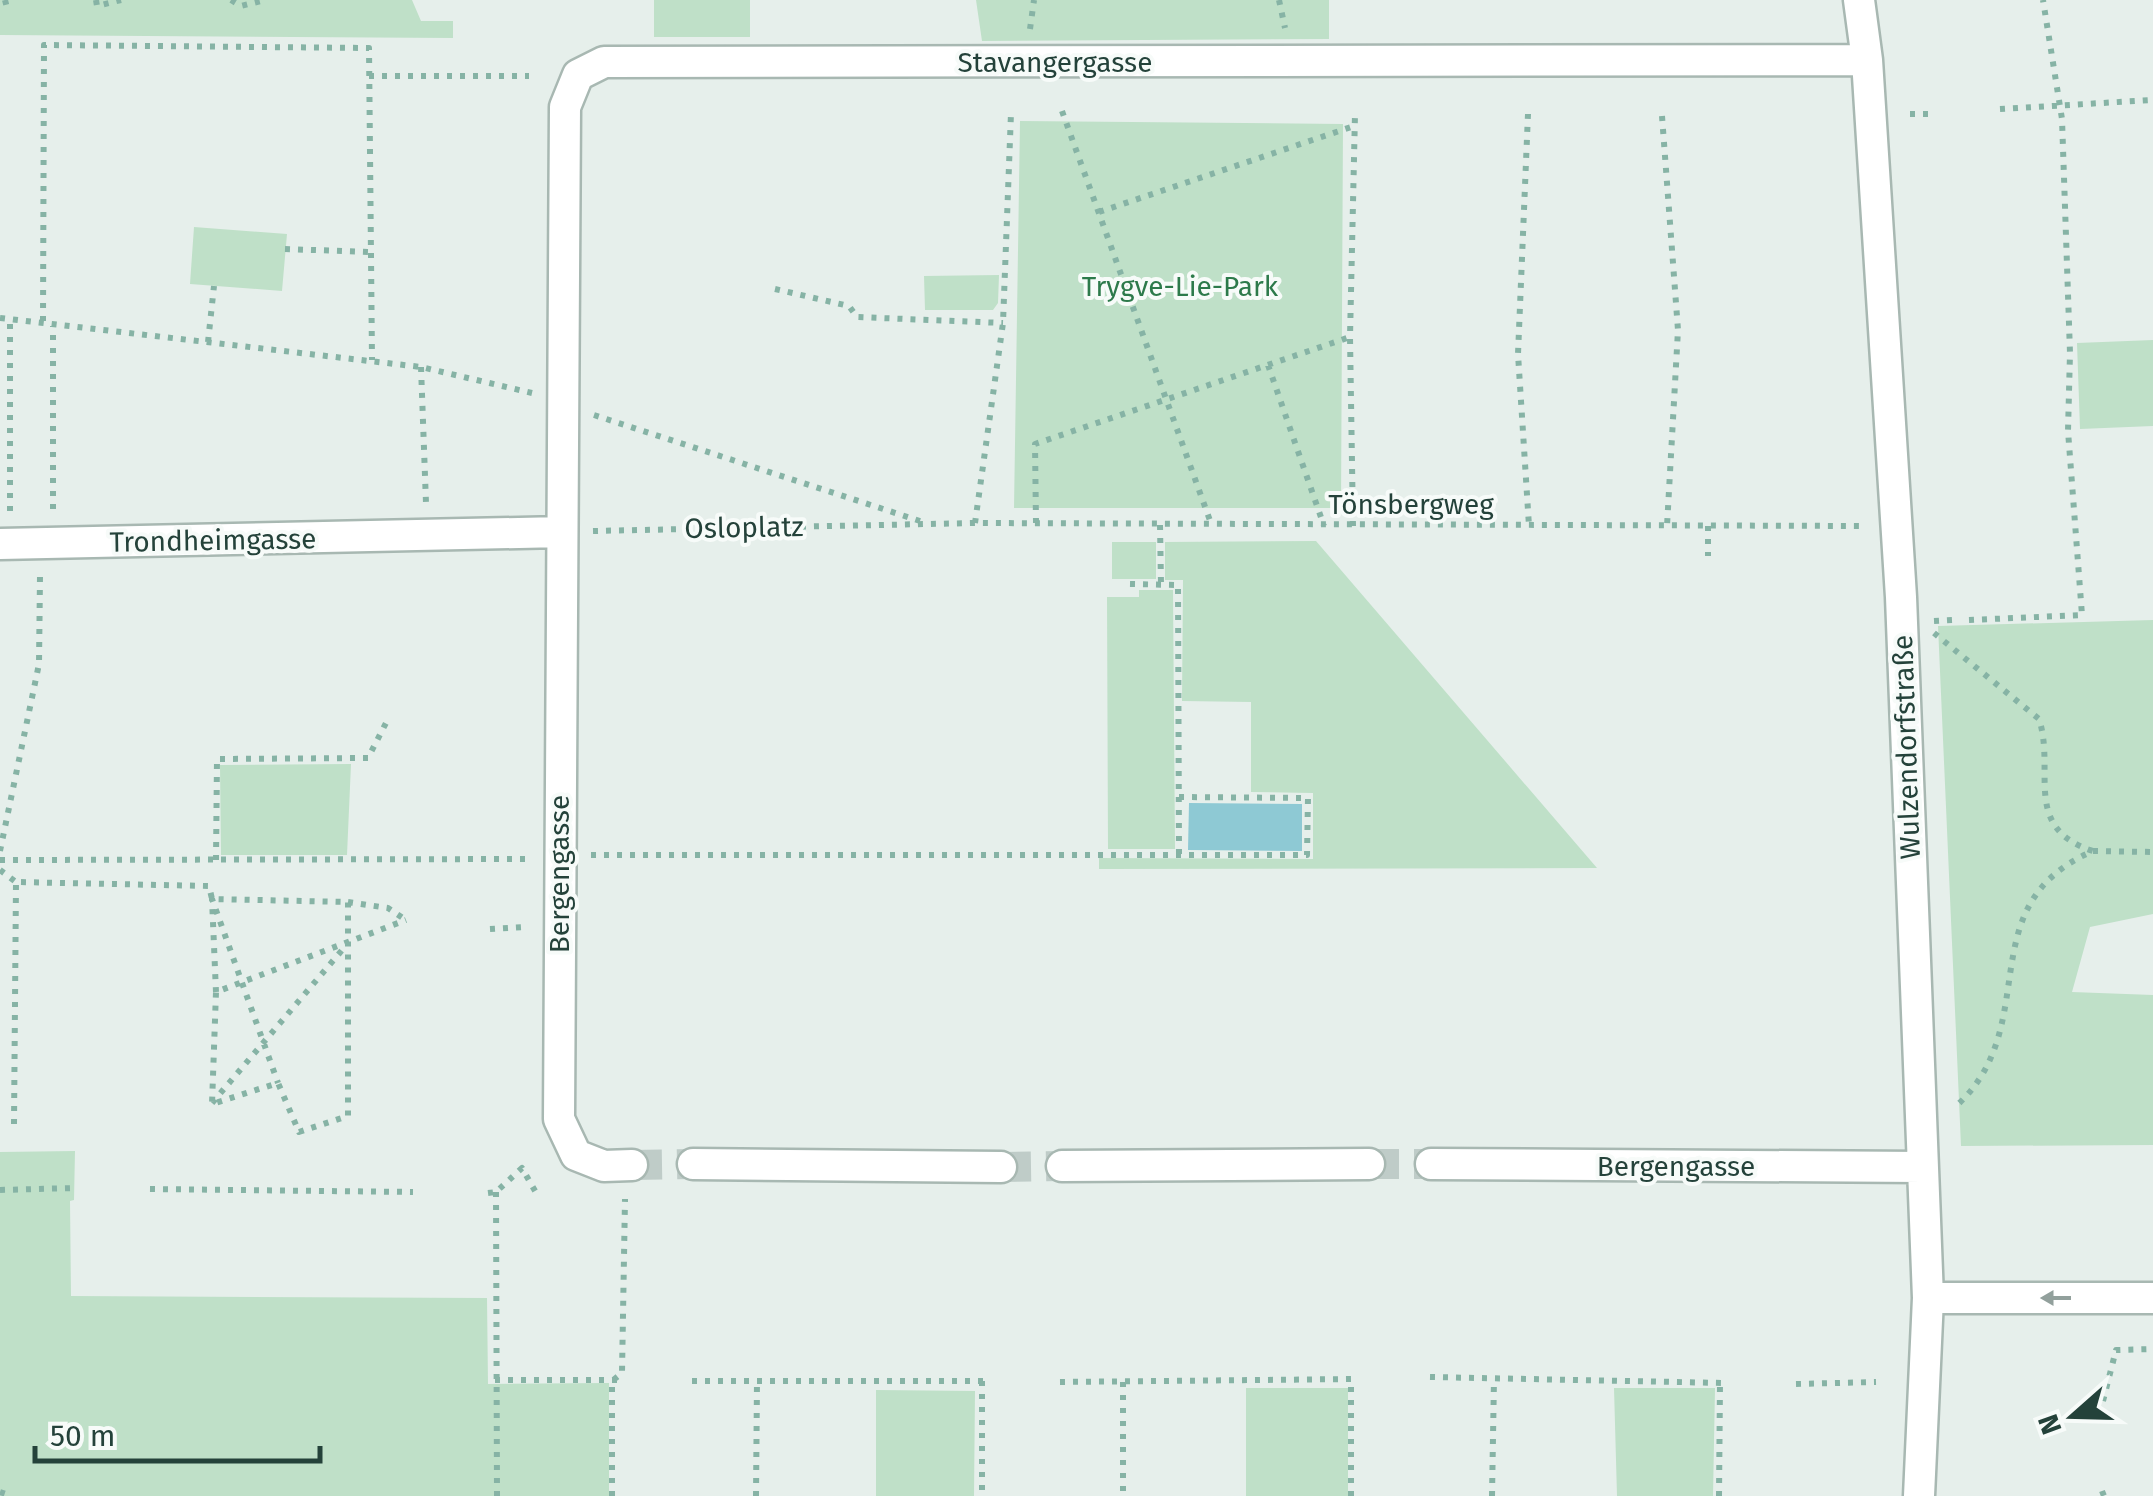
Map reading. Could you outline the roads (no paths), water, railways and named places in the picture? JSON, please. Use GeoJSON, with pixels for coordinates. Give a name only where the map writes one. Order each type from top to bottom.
{"type":"FeatureCollection","features":[{"type":"Feature","properties":{"kind":"street","name":"Wulzendorfstraße"},"geometry":{"type":"LineString","coordinates":[[1859,0],[1867,60],[1896,519],[1928,1298],[1919,1496]]}},
{"type":"Feature","properties":{"kind":"street","name":"Stavangergasse"},"geometry":{"type":"LineString","coordinates":[[562,532],[566,107],[578,75],[604,62],[1867,60]]}},
{"type":"Feature","properties":{"kind":"street","name":"Trondheimgasse"},"geometry":{"type":"LineString","coordinates":[[0,544],[426,522],[562,532]]}},
{"type":"Feature","properties":{"kind":"street","name":"Bergengasse"},"geometry":{"type":"LineString","coordinates":[[562,532],[559,1118],[576,1155],[604,1166],[632,1166]]}},
{"type":"Feature","properties":{"kind":"street"},"geometry":{"type":"LineString","coordinates":[[693,1164],[1001,1167]]}},
{"type":"Feature","properties":{"kind":"street"},"geometry":{"type":"LineString","coordinates":[[1062,1166],[1369,1164]]}},
{"type":"Feature","properties":{"kind":"street","name":"Bergengasse"},"geometry":{"type":"LineString","coordinates":[[1430,1164],[1922,1167]]}},
{"type":"Feature","properties":{"kind":"street"},"geometry":{"type":"LineString","coordinates":[[1928,1298],[2153,1298]]}},
{"type":"Feature","properties":{"kind":"water"},"geometry":{"type":"Polygon","coordinates":[[[1189,803],[1302,804],[1302,851],[1188,850],[1189,803]]]}},
{"type":"Feature","properties":{"kind":"tunnel"},"geometry":{"type":"LineString","coordinates":[[632,1165],[693,1164]]}},
{"type":"Feature","properties":{"kind":"tunnel"},"geometry":{"type":"LineString","coordinates":[[1369,1164],[1431,1164]]}},
{"type":"Feature","properties":{"kind":"tunnel"},"geometry":{"type":"LineString","coordinates":[[1001,1167],[1062,1166]]}},
{"type":"Feature","properties":{"kind":"park label","name":"Trygve-Lie-Park"},"geometry":{"type":"Point","coordinates":[1180,286]}}]}
